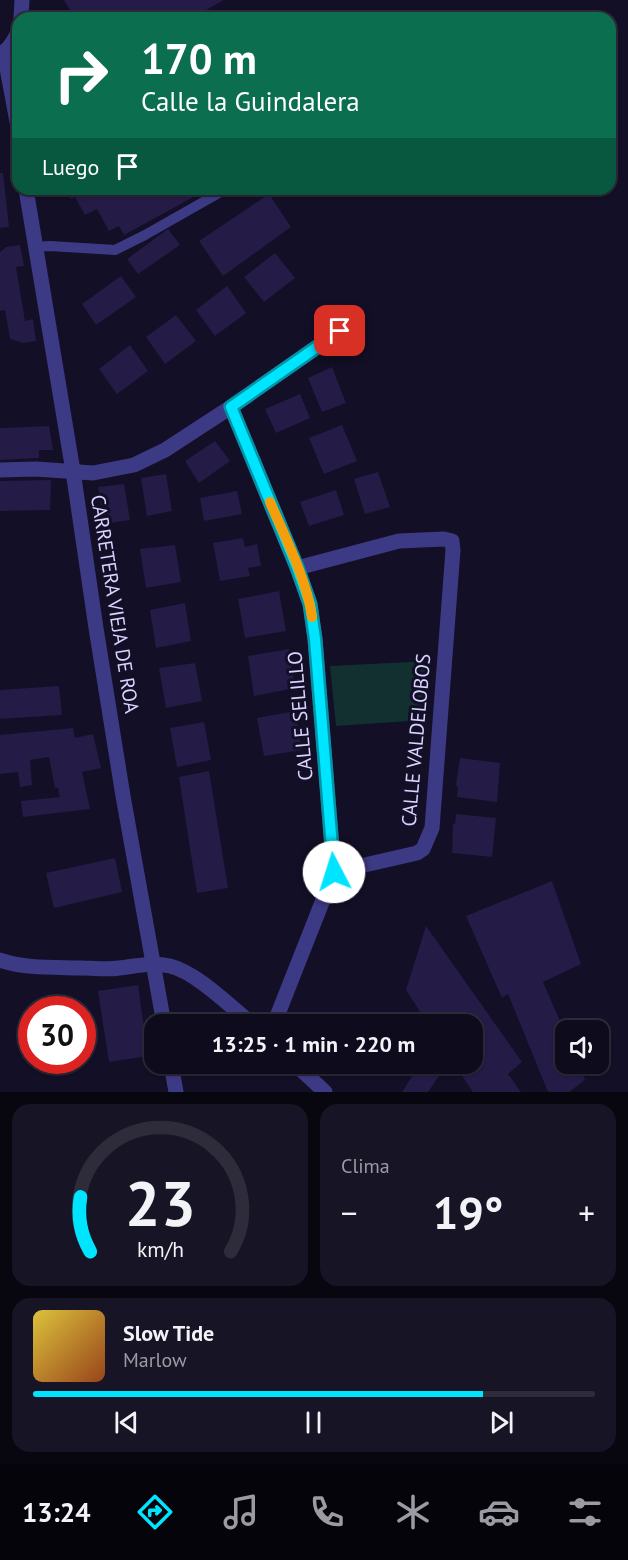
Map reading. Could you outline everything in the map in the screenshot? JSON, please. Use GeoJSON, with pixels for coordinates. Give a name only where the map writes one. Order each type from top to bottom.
{"type":"FeatureCollection","features":[{"type":"Feature","properties":{"kind":"street"},"geometry":{"type":"LineString","coordinates":[[2,53],[12,99]]}},
{"type":"Feature","properties":{"kind":"street","name":"CARRETERA VIEJA DE ROA"},"geometry":{"type":"LineString","coordinates":[[27,195],[73,471],[123,796],[162,1014]]}},
{"type":"Feature","properties":{"kind":"street"},"geometry":{"type":"LineString","coordinates":[[0,470],[36,469],[93,473],[134,465],[165,450],[340,331]]}},
{"type":"Feature","properties":{"kind":"street","name":"CALLE SELILLO"},"geometry":{"type":"LineString","coordinates":[[231,407],[310,604],[315,639],[334,872],[278,1014]]}},
{"type":"Feature","properties":{"kind":"street","name":"CALLE VALDELOBOS"},"geometry":{"type":"LineString","coordinates":[[297,567],[399,542],[444,539],[452,541],[432,828],[423,849],[417,853],[334,872]]}},
{"type":"Feature","properties":{"kind":"street"},"geometry":{"type":"LineString","coordinates":[[0,960],[38,967],[117,969],[154,963],[172,966],[191,976],[240,1014]]}},
{"type":"Feature","properties":{"kind":"street"},"geometry":{"type":"LineString","coordinates":[[173,1074],[176,1092]]}},
{"type":"Feature","properties":{"kind":"street"},"geometry":{"type":"LineString","coordinates":[[306,1074],[325,1092]]}},
{"type":"Feature","properties":{"kind":"lane"},"geometry":{"type":"LineString","coordinates":[[35,247],[115,250],[216,195]]}},
{"type":"Feature","properties":{"kind":"green space"},"geometry":{"type":"Polygon","coordinates":[[[428,661],[424,720],[336,726],[330,666],[428,661]]]}},
{"type":"Feature","properties":{"kind":"building"},"geometry":{"type":"Polygon","coordinates":[[[64,0],[224,0],[203,12],[71,12],[64,0]]]}},
{"type":"Feature","properties":{"kind":"building"},"geometry":{"type":"Polygon","coordinates":[[[0,173],[3,173],[9,227],[0,228],[0,173]]]}},
{"type":"Feature","properties":{"kind":"building"},"geometry":{"type":"Polygon","coordinates":[[[69,195],[197,195],[124,235],[119,226],[109,231],[97,209],[85,215],[75,197],[71,199],[69,195]]]}},
{"type":"Feature","properties":{"kind":"building"},"geometry":{"type":"Polygon","coordinates":[[[268,195],[291,227],[223,276],[199,241],[268,195]]]}},
{"type":"Feature","properties":{"kind":"building"},"geometry":{"type":"Polygon","coordinates":[[[168,229],[180,245],[138,274],[127,259],[168,229]]]}},
{"type":"Feature","properties":{"kind":"building"},"geometry":{"type":"Polygon","coordinates":[[[20,245],[24,266],[16,267],[25,321],[33,319],[36,341],[23,343],[10,339],[5,310],[0,311],[0,252],[6,247],[20,245]]]}},
{"type":"Feature","properties":{"kind":"building"},"geometry":{"type":"Polygon","coordinates":[[[275,253],[295,278],[264,302],[244,277],[275,253]]]}},
{"type":"Feature","properties":{"kind":"building"},"geometry":{"type":"Polygon","coordinates":[[[121,276],[136,297],[96,325],[82,304],[121,276]]]}},
{"type":"Feature","properties":{"kind":"building"},"geometry":{"type":"Polygon","coordinates":[[[227,286],[246,313],[215,336],[196,310],[227,286]]]}},
{"type":"Feature","properties":{"kind":"building"},"geometry":{"type":"Polygon","coordinates":[[[176,315],[196,341],[165,364],[146,337],[176,315]]]}},
{"type":"Feature","properties":{"kind":"building"},"geometry":{"type":"Polygon","coordinates":[[[130,345],[148,371],[117,394],[99,369],[130,345]]]}},
{"type":"Feature","properties":{"kind":"building"},"geometry":{"type":"Polygon","coordinates":[[[332,367],[346,403],[322,412],[308,378],[332,367]]]}},
{"type":"Feature","properties":{"kind":"building"},"geometry":{"type":"Polygon","coordinates":[[[300,394],[310,418],[276,433],[265,409],[300,394]]]}},
{"type":"Feature","properties":{"kind":"building"},"geometry":{"type":"Polygon","coordinates":[[[342,425],[357,461],[324,474],[309,438],[342,425]]]}},
{"type":"Feature","properties":{"kind":"building"},"geometry":{"type":"Polygon","coordinates":[[[49,426],[53,450],[39,450],[39,458],[0,460],[0,428],[49,426]]]}},
{"type":"Feature","properties":{"kind":"building"},"geometry":{"type":"Polygon","coordinates":[[[215,441],[230,461],[199,483],[185,461],[215,441]]]}},
{"type":"Feature","properties":{"kind":"building"},"geometry":{"type":"Polygon","coordinates":[[[378,472],[390,507],[365,514],[354,479],[378,472]]]}},
{"type":"Feature","properties":{"kind":"building"},"geometry":{"type":"Polygon","coordinates":[[[166,474],[172,511],[147,516],[141,478],[166,474]]]}},
{"type":"Feature","properties":{"kind":"building"},"geometry":{"type":"Polygon","coordinates":[[[51,480],[50,510],[0,511],[0,481],[51,480]]]}},
{"type":"Feature","properties":{"kind":"building"},"geometry":{"type":"Polygon","coordinates":[[[124,484],[130,520],[104,524],[98,487],[124,484]]]}},
{"type":"Feature","properties":{"kind":"building"},"geometry":{"type":"Polygon","coordinates":[[[336,490],[344,515],[309,526],[300,502],[336,490]]]}},
{"type":"Feature","properties":{"kind":"building"},"geometry":{"type":"Polygon","coordinates":[[[237,491],[242,514],[204,521],[200,498],[237,491]]]}},
{"type":"Feature","properties":{"kind":"building"},"geometry":{"type":"Polygon","coordinates":[[[243,538],[245,547],[257,544],[261,566],[248,568],[250,576],[220,581],[213,543],[243,538]]]}},
{"type":"Feature","properties":{"kind":"building"},"geometry":{"type":"Polygon","coordinates":[[[175,545],[181,582],[146,588],[140,549],[175,545]]]}},
{"type":"Feature","properties":{"kind":"building"},"geometry":{"type":"Polygon","coordinates":[[[279,591],[286,631],[245,638],[238,599],[279,591]]]}},
{"type":"Feature","properties":{"kind":"building"},"geometry":{"type":"Polygon","coordinates":[[[185,603],[191,641],[156,648],[150,610],[185,603]]]}},
{"type":"Feature","properties":{"kind":"building"},"geometry":{"type":"Polygon","coordinates":[[[289,649],[295,688],[254,696],[248,656],[289,649]]]}},
{"type":"Feature","properties":{"kind":"building"},"geometry":{"type":"Polygon","coordinates":[[[195,663],[202,701],[166,708],[159,668],[195,663]]]}},
{"type":"Feature","properties":{"kind":"building"},"geometry":{"type":"Polygon","coordinates":[[[59,686],[62,715],[0,719],[0,690],[59,686]]]}},
{"type":"Feature","properties":{"kind":"building"},"geometry":{"type":"Polygon","coordinates":[[[295,711],[302,750],[264,756],[257,718],[295,711]]]}},
{"type":"Feature","properties":{"kind":"building"},"geometry":{"type":"Polygon","coordinates":[[[204,722],[211,760],[177,767],[170,728],[204,722]]]}},
{"type":"Feature","properties":{"kind":"building"},"geometry":{"type":"Polygon","coordinates":[[[73,728],[75,738],[93,734],[101,768],[82,772],[90,809],[23,817],[21,801],[60,797],[58,788],[55,788],[49,757],[30,760],[32,785],[20,787],[18,772],[0,774],[0,735],[73,728]]]}},
{"type":"Feature","properties":{"kind":"building"},"geometry":{"type":"Polygon","coordinates":[[[460,758],[500,763],[497,802],[457,797],[458,787],[456,786],[460,758]]]}},
{"type":"Feature","properties":{"kind":"building"},"geometry":{"type":"Polygon","coordinates":[[[209,771],[228,888],[197,893],[179,777],[209,771]]]}},
{"type":"Feature","properties":{"kind":"building"},"geometry":{"type":"Polygon","coordinates":[[[456,814],[496,818],[492,857],[452,853],[453,824],[455,824],[456,814]]]}},
{"type":"Feature","properties":{"kind":"building"},"geometry":{"type":"Polygon","coordinates":[[[115,858],[122,892],[54,908],[46,873],[115,858]]]}},
{"type":"Feature","properties":{"kind":"building"},"geometry":{"type":"Polygon","coordinates":[[[552,881],[581,964],[543,982],[559,1020],[555,1020],[555,1074],[582,1074],[585,1080],[569,1092],[548,1092],[508,994],[502,998],[466,916],[552,881]]]}},
{"type":"Feature","properties":{"kind":"building"},"geometry":{"type":"Polygon","coordinates":[[[426,926],[522,1062],[508,1074],[521,1092],[473,1092],[461,1074],[483,1074],[483,1014],[422,1014],[406,990],[426,926]]]}},
{"type":"Feature","properties":{"kind":"building"},"geometry":{"type":"Polygon","coordinates":[[[138,985],[144,1028],[144,1057],[109,1062],[98,991],[138,985]]]}},
{"type":"Feature","properties":{"kind":"building"},"geometry":{"type":"Polygon","coordinates":[[[414,1074],[440,1074],[428,1092],[402,1092],[414,1074]]]}},
{"type":"Feature","properties":{"kind":"slow traffic"},"geometry":{"type":"LineString","coordinates":[[270,502],[297,567],[310,604],[312,617]]}},
{"type":"Feature","properties":{"kind":"route"},"geometry":{"type":"LineString","coordinates":[[334,872],[315,639],[310,604],[231,407],[340,331]]}}]}
